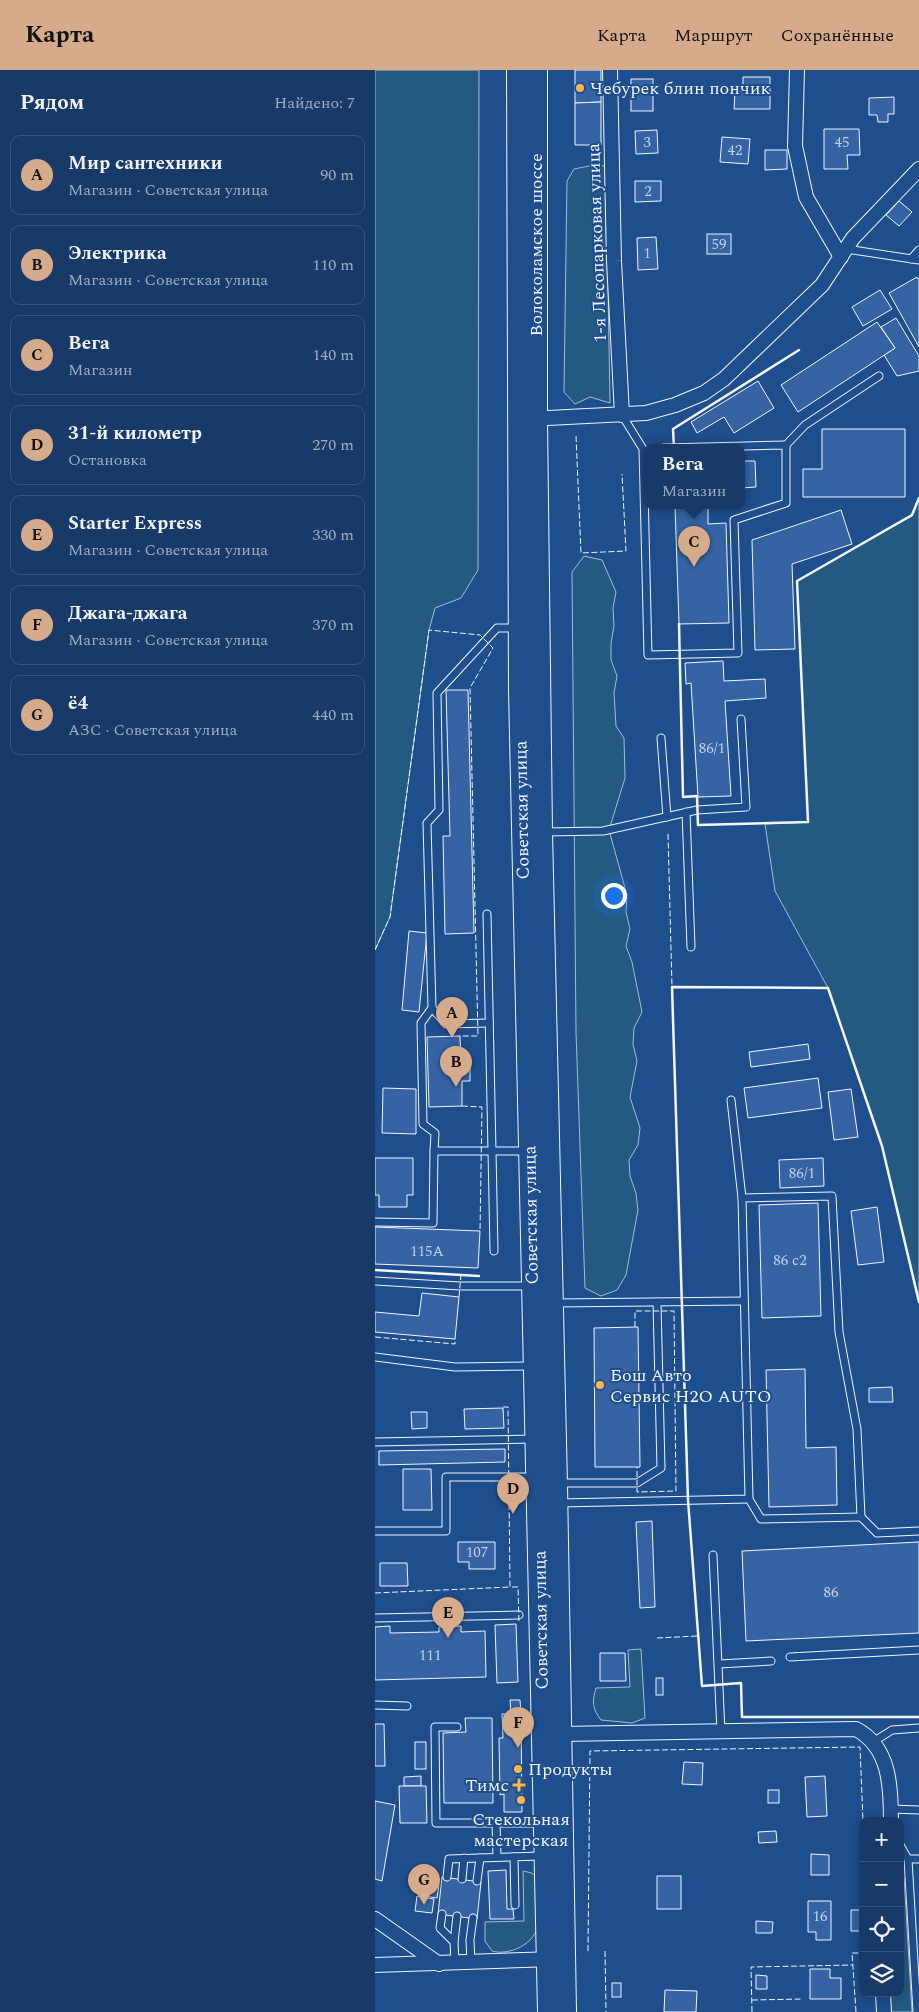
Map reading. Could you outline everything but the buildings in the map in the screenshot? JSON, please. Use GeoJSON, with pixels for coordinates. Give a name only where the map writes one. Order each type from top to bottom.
{"type":"FeatureCollection","features":[{"type":"Feature","properties":{"kind":"main road","name":"Волоколамское шоссе"},"geometry":{"type":"LineString","coordinates":[[518,70],[527,419]]}},
{"type":"Feature","properties":{"kind":"main road","name":"Волоколамское шоссе"},"geometry":{"type":"LineString","coordinates":[[527,419],[536,70]]}},
{"type":"Feature","properties":{"kind":"main road","name":"Советская улица"},"geometry":{"type":"LineString","coordinates":[[527,419],[519,628],[533,1286],[537,1439],[550,1488],[561,1734],[556,1959],[549,2012]]}},
{"type":"Feature","properties":{"kind":"main road","name":"Советская улица"},"geometry":{"type":"LineString","coordinates":[[527,419],[541,832],[552,1304],[545,1856],[556,1959],[565,2012]]}},
{"type":"Feature","properties":{"kind":"street","name":"1-я Лесопарковая улица"},"geometry":{"type":"LineString","coordinates":[[610,70],[614,261],[622,415]]}},
{"type":"Feature","properties":{"kind":"street"},"geometry":{"type":"LineString","coordinates":[[797,70],[795,146],[806,197],[843,253]]}},
{"type":"Feature","properties":{"kind":"street"},"geometry":{"type":"LineString","coordinates":[[527,419],[645,413],[675,405],[704,393],[724,379],[822,285],[853,238],[919,169]]}},
{"type":"Feature","properties":{"kind":"street"},"geometry":{"type":"LineString","coordinates":[[561,1734],[856,1729],[869,1736],[885,1762],[891,1788],[891,1815]]}},
{"type":"Feature","properties":{"kind":"street"},"geometry":{"type":"LineString","coordinates":[[375,1919],[439,1964]]}},
{"type":"Feature","properties":{"kind":"street"},"geometry":{"type":"LineString","coordinates":[[375,1965],[556,1959]]}},
{"type":"Feature","properties":{"kind":"street"},"geometry":{"type":"LineString","coordinates":[[883,1997],[883,2012]]}},
{"type":"Feature","properties":{"kind":"lane"},"geometry":{"type":"LineString","coordinates":[[911,259],[919,250]]}},
{"type":"Feature","properties":{"kind":"lane"},"geometry":{"type":"LineString","coordinates":[[843,253],[919,260]]}},
{"type":"Feature","properties":{"kind":"lane"},"geometry":{"type":"LineString","coordinates":[[745,446],[785,445],[805,425],[879,376]]}},
{"type":"Feature","properties":{"kind":"lane"},"geometry":{"type":"LineString","coordinates":[[622,415],[643,446]]}},
{"type":"Feature","properties":{"kind":"lane"},"geometry":{"type":"LineString","coordinates":[[646,509],[648,655],[738,652],[734,520],[786,503],[785,445]]}},
{"type":"Feature","properties":{"kind":"lane"},"geometry":{"type":"LineString","coordinates":[[375,1222],[433,1223],[435,1133],[423,1124],[421,1023],[432,1008],[427,823],[439,810],[437,693],[497,628],[519,628]]}},
{"type":"Feature","properties":{"kind":"lane"},"geometry":{"type":"LineString","coordinates":[[541,832],[603,831],[697,810],[746,807],[741,719]]}},
{"type":"Feature","properties":{"kind":"lane"},"geometry":{"type":"LineString","coordinates":[[661,738],[667,816]]}},
{"type":"Feature","properties":{"kind":"lane"},"geometry":{"type":"LineString","coordinates":[[686,812],[691,947]]}},
{"type":"Feature","properties":{"kind":"lane"},"geometry":{"type":"LineString","coordinates":[[487,914],[494,1251]]}},
{"type":"Feature","properties":{"kind":"lane"},"geometry":{"type":"LineString","coordinates":[[432,1008],[446,1024],[489,1023]]}},
{"type":"Feature","properties":{"kind":"lane"},"geometry":{"type":"LineString","coordinates":[[731,1100],[742,1198],[749,1498],[761,1519],[861,1517]]}},
{"type":"Feature","properties":{"kind":"lane"},"geometry":{"type":"LineString","coordinates":[[434,1151],[530,1150]]}},
{"type":"Feature","properties":{"kind":"lane"},"geometry":{"type":"LineString","coordinates":[[742,1198],[832,1196],[839,1332],[857,1429],[861,1517],[877,1533],[919,1531]]}},
{"type":"Feature","properties":{"kind":"lane"},"geometry":{"type":"LineString","coordinates":[[375,1281],[460,1286],[533,1286]]}},
{"type":"Feature","properties":{"kind":"lane"},"geometry":{"type":"LineString","coordinates":[[552,1304],[744,1301]]}},
{"type":"Feature","properties":{"kind":"lane"},"geometry":{"type":"LineString","coordinates":[[550,1488],[637,1483],[661,1468],[657,1302]]}},
{"type":"Feature","properties":{"kind":"lane"},"geometry":{"type":"LineString","coordinates":[[375,1357],[455,1367],[536,1366]]}},
{"type":"Feature","properties":{"kind":"lane"},"geometry":{"type":"LineString","coordinates":[[375,1442],[537,1439]]}},
{"type":"Feature","properties":{"kind":"lane"},"geometry":{"type":"LineString","coordinates":[[376,1531],[446,1531],[446,1477],[550,1488],[749,1498]]}},
{"type":"Feature","properties":{"kind":"lane"},"geometry":{"type":"LineString","coordinates":[[713,1555],[721,1732]]}},
{"type":"Feature","properties":{"kind":"lane"},"geometry":{"type":"LineString","coordinates":[[375,1618],[519,1615]]}},
{"type":"Feature","properties":{"kind":"lane"},"geometry":{"type":"LineString","coordinates":[[790,1656],[919,1650]]}},
{"type":"Feature","properties":{"kind":"lane"},"geometry":{"type":"LineString","coordinates":[[719,1664],[771,1661]]}},
{"type":"Feature","properties":{"kind":"lane"},"geometry":{"type":"LineString","coordinates":[[375,1705],[407,1706]]}},
{"type":"Feature","properties":{"kind":"lane"},"geometry":{"type":"LineString","coordinates":[[457,1727],[435,1727],[436,1823],[545,1823]]}},
{"type":"Feature","properties":{"kind":"lane"},"geometry":{"type":"LineString","coordinates":[[873,1742],[892,1730],[919,1728]]}},
{"type":"Feature","properties":{"kind":"lane"},"geometry":{"type":"LineString","coordinates":[[891,1815],[919,1810]]}},
{"type":"Feature","properties":{"kind":"lane"},"geometry":{"type":"LineString","coordinates":[[497,1823],[497,1857]]}},
{"type":"Feature","properties":{"kind":"lane"},"geometry":{"type":"LineString","coordinates":[[904,1852],[908,1859],[917,2012]]}},
{"type":"Feature","properties":{"kind":"lane"},"geometry":{"type":"LineString","coordinates":[[447,1877],[449,1859],[545,1856]]}},
{"type":"Feature","properties":{"kind":"lane"},"geometry":{"type":"LineString","coordinates":[[514,1857],[515,1906]]}},
{"type":"Feature","properties":{"kind":"lane"},"geometry":{"type":"LineString","coordinates":[[462,1879],[464,1858]]}},
{"type":"Feature","properties":{"kind":"lane"},"geometry":{"type":"LineString","coordinates":[[477,1881],[480,1858]]}},
{"type":"Feature","properties":{"kind":"lane"},"geometry":{"type":"LineString","coordinates":[[908,1859],[919,1859]]}},
{"type":"Feature","properties":{"kind":"lane"},"geometry":{"type":"LineString","coordinates":[[442,1914],[440,1928],[454,1942]]}},
{"type":"Feature","properties":{"kind":"lane"},"geometry":{"type":"LineString","coordinates":[[455,1963],[454,1942],[457,1916]]}},
{"type":"Feature","properties":{"kind":"lane"},"geometry":{"type":"LineString","coordinates":[[471,1962],[470,1940],[473,1918]]}},
{"type":"Feature","properties":{"kind":"shaded area"},"geometry":{"type":"Polygon","coordinates":[[[375,70],[479,70],[478,570],[461,598],[435,608],[429,630],[390,917],[375,950],[375,70]]]}},
{"type":"Feature","properties":{"kind":"shaded area"},"geometry":{"type":"Polygon","coordinates":[[[594,165],[606,166],[610,403],[590,397],[575,404],[564,392],[567,181],[574,169],[594,165]]]}},
{"type":"Feature","properties":{"kind":"shaded area"},"geometry":{"type":"Polygon","coordinates":[[[919,498],[919,1302],[882,1146],[828,988],[775,891],[765,824],[808,822],[797,581],[912,516],[919,498]]]}},
{"type":"Feature","properties":{"kind":"shaded area"},"geometry":{"type":"Polygon","coordinates":[[[584,556],[602,560],[616,592],[613,608],[614,626],[611,660],[617,676],[614,693],[616,726],[624,738],[625,778],[609,830],[627,895],[626,912],[630,929],[626,946],[632,962],[642,1012],[634,1028],[633,1044],[637,1061],[630,1097],[640,1128],[638,1145],[629,1160],[630,1176],[636,1193],[638,1210],[626,1275],[617,1290],[601,1296],[585,1288],[576,1032],[572,572],[584,556]]]}},
{"type":"Feature","properties":{"kind":"shaded area"},"geometry":{"type":"Polygon","coordinates":[[[641,1649],[645,1718],[632,1723],[601,1720],[594,1705],[596,1688],[630,1687],[628,1650],[641,1649]]]}},
{"type":"Feature","properties":{"kind":"shaded area"},"geometry":{"type":"Polygon","coordinates":[[[523,1871],[532,1873],[536,1877],[539,1912],[536,1931],[527,1943],[521,1947],[506,1952],[492,1951],[485,1941],[485,1922],[524,1921],[523,1871]]]}},
{"type":"Feature","properties":{"kind":"shaded area"},"geometry":{"type":"Polygon","coordinates":[[[904,1877],[912,2012],[889,2012],[888,1997],[904,1997],[904,1877]]]}},
{"type":"Feature","properties":{"kind":"fence"},"geometry":{"type":"LineString","coordinates":[[576,436],[581,553],[626,551],[622,474]]}},
{"type":"Feature","properties":{"kind":"fence"},"geometry":{"type":"LineString","coordinates":[[375,950],[390,917],[429,630],[480,635],[493,648],[470,688],[478,1036],[460,1036]]}},
{"type":"Feature","properties":{"kind":"fence"},"geometry":{"type":"LineString","coordinates":[[668,834],[672,987]]}},
{"type":"Feature","properties":{"kind":"fence"},"geometry":{"type":"LineString","coordinates":[[462,1106],[482,1107],[480,1231]]}},
{"type":"Feature","properties":{"kind":"fence"},"geometry":{"type":"LineString","coordinates":[[459,1297],[461,1274]]}},
{"type":"Feature","properties":{"kind":"fence"},"geometry":{"type":"LineString","coordinates":[[635,1327],[635,1311],[674,1311],[676,1491],[637,1492],[637,1467]]}},
{"type":"Feature","properties":{"kind":"fence"},"geometry":{"type":"LineString","coordinates":[[375,1337],[455,1344],[455,1339]]}},
{"type":"Feature","properties":{"kind":"fence"},"geometry":{"type":"LineString","coordinates":[[503,1407],[508,1407],[510,1587],[518,1587],[519,1623]]}},
{"type":"Feature","properties":{"kind":"fence"},"geometry":{"type":"LineString","coordinates":[[375,1593],[510,1587]]}},
{"type":"Feature","properties":{"kind":"fence"},"geometry":{"type":"LineString","coordinates":[[657,1638],[698,1636]]}},
{"type":"Feature","properties":{"kind":"fence"},"geometry":{"type":"LineString","coordinates":[[588,1951],[590,1751],[860,1747],[863,1817]]}},
{"type":"Feature","properties":{"kind":"fence"},"geometry":{"type":"LineString","coordinates":[[605,1951],[606,2012]]}},
{"type":"Feature","properties":{"kind":"fence"},"geometry":{"type":"LineString","coordinates":[[856,2012],[852,1953],[859,1953]]}},
{"type":"Feature","properties":{"kind":"fence"},"geometry":{"type":"LineString","coordinates":[[752,2012],[751,1967],[853,1965]]}},
{"type":"Feature","properties":{"kind":"fence"},"geometry":{"type":"LineString","coordinates":[[752,2000],[803,1999]]}},
{"type":"Feature","properties":{"kind":"wall"},"geometry":{"type":"LineString","coordinates":[[674,444],[673,429],[799,350]]}},
{"type":"Feature","properties":{"kind":"wall"},"geometry":{"type":"LineString","coordinates":[[679,624],[683,797],[697,796],[698,825],[808,822],[797,581],[912,515],[919,498]]}},
{"type":"Feature","properties":{"kind":"wall"},"geometry":{"type":"LineString","coordinates":[[919,1302],[882,1146],[828,988],[672,987],[688,1500],[702,1686],[741,1683],[742,1717],[919,1717]]}},
{"type":"Feature","properties":{"kind":"wall"},"geometry":{"type":"LineString","coordinates":[[375,1270],[479,1276]]}},
{"type":"Feature","properties":{"kind":"place","name":"Чебурек блин пончик"},"geometry":{"type":"Point","coordinates":[580,88]}},
{"type":"Feature","properties":{"kind":"place","name":"Вега"},"geometry":{"type":"Point","coordinates":[694,567]}},
{"type":"Feature","properties":{"kind":"place","name":"Мир сантехники"},"geometry":{"type":"Point","coordinates":[452,1038]}},
{"type":"Feature","properties":{"kind":"place","name":"Электрика"},"geometry":{"type":"Point","coordinates":[456,1087]}},
{"type":"Feature","properties":{"kind":"place","name":"Бош Авто Сервис H2O AUTO"},"geometry":{"type":"Point","coordinates":[600,1385]}},
{"type":"Feature","properties":{"kind":"place","name":"31-й километр"},"geometry":{"type":"Point","coordinates":[513,1514]}},
{"type":"Feature","properties":{"kind":"place","name":"Starter Express"},"geometry":{"type":"Point","coordinates":[448,1638]}},
{"type":"Feature","properties":{"kind":"place","name":"Джага-джага"},"geometry":{"type":"Point","coordinates":[518,1748]}},
{"type":"Feature","properties":{"kind":"place","name":"Продукты"},"geometry":{"type":"Point","coordinates":[518,1769]}},
{"type":"Feature","properties":{"kind":"place","name":"Тимс"},"geometry":{"type":"Point","coordinates":[519,1785]}},
{"type":"Feature","properties":{"kind":"place","name":"Стекольная мастерская"},"geometry":{"type":"Point","coordinates":[521,1800]}},
{"type":"Feature","properties":{"kind":"place","name":"ё4"},"geometry":{"type":"Point","coordinates":[424,1905]}}]}
